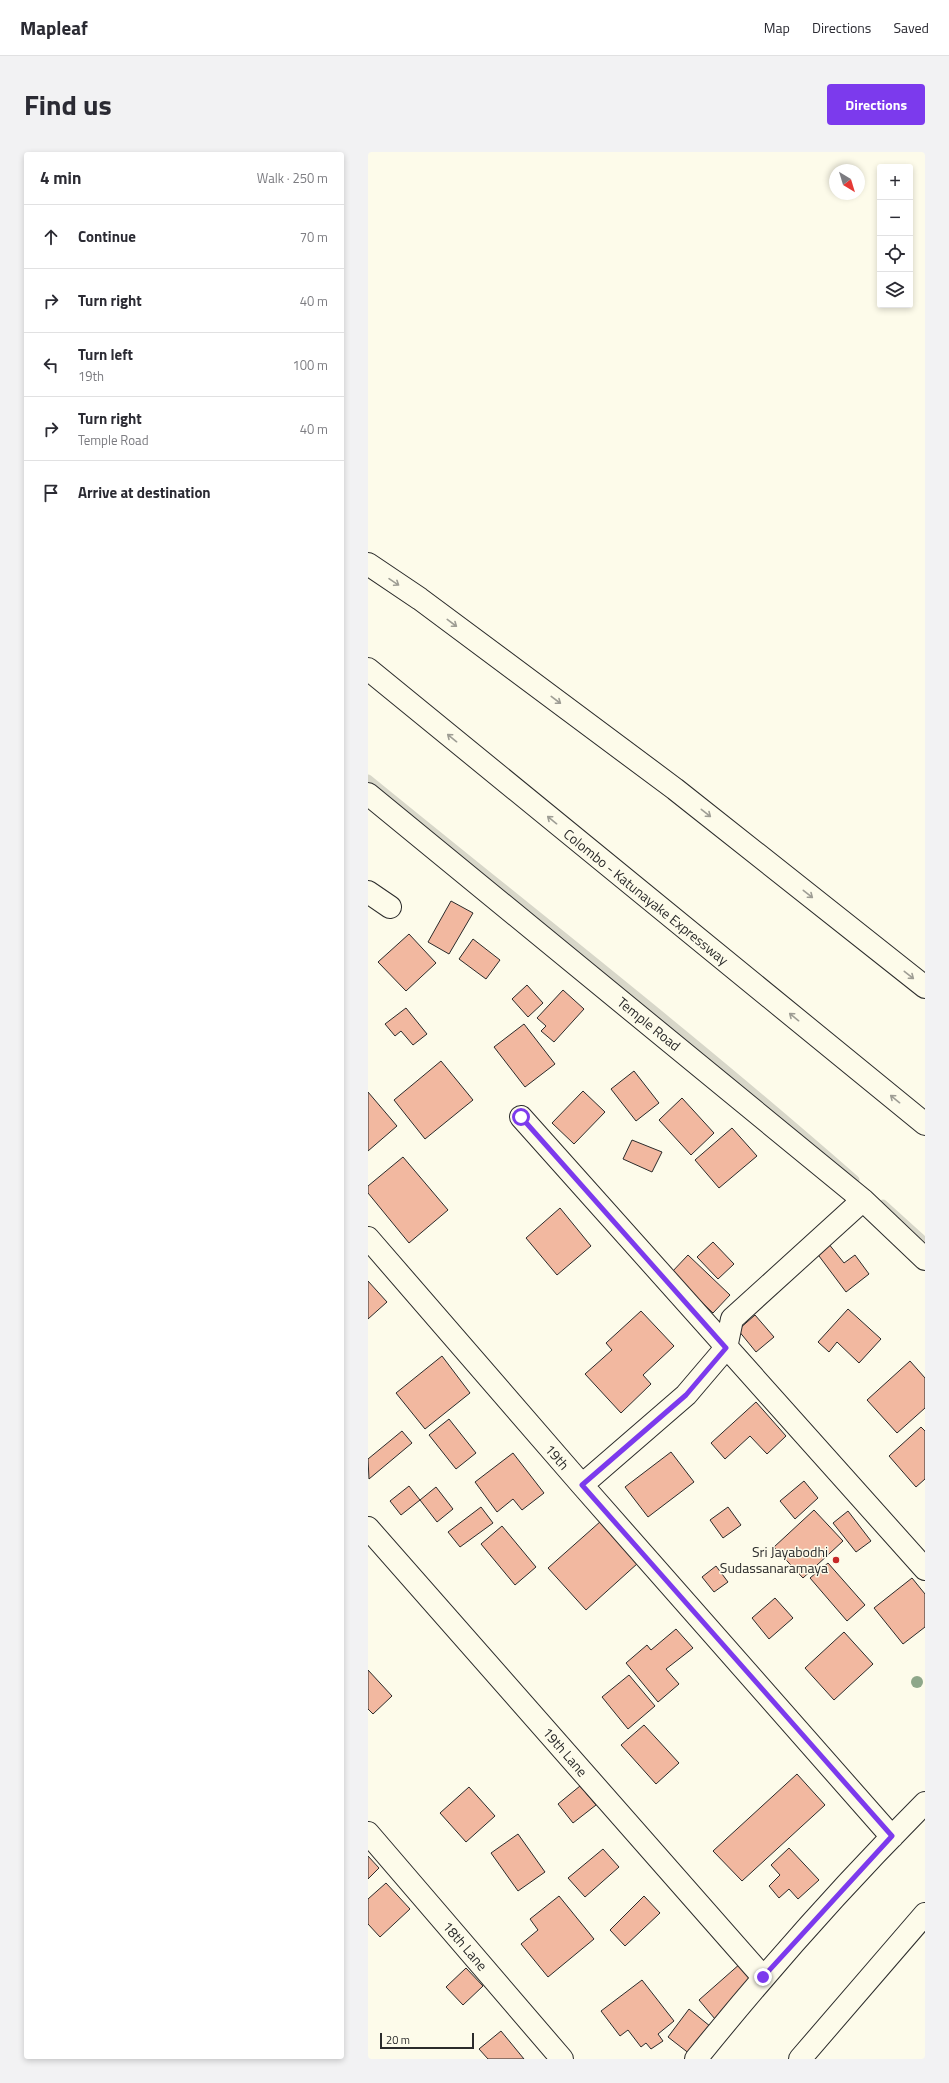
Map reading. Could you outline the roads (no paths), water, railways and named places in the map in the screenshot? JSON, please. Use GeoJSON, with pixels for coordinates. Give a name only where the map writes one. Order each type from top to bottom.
{"type":"FeatureCollection","features":[{"type":"Feature","properties":{"kind":"main road"},"geometry":{"type":"LineString","coordinates":[[368,564],[420,599],[675,789],[925,987]]}},
{"type":"Feature","properties":{"kind":"main road","name":"Colombo - Katunayake Expressway"},"geometry":{"type":"LineString","coordinates":[[368,669],[925,1124]]}},
{"type":"Feature","properties":{"kind":"main road","name":"Temple Road"},"geometry":{"type":"LineString","coordinates":[[368,794],[863,1200],[925,1259]]}},
{"type":"Feature","properties":{"kind":"main road"},"geometry":{"type":"LineString","coordinates":[[368,892],[390,907]]}},
{"type":"Feature","properties":{"kind":"main road"},"geometry":{"type":"LineString","coordinates":[[521,1117],[925,1569]]}},
{"type":"Feature","properties":{"kind":"main road"},"geometry":{"type":"LineString","coordinates":[[582,1485],[686,1395],[726,1348],[732,1319],[863,1200]]}},
{"type":"Feature","properties":{"kind":"main road","name":"19th"},"geometry":{"type":"LineString","coordinates":[[368,1238],[582,1485],[892,1836]]}},
{"type":"Feature","properties":{"kind":"main road","name":"19th Lane"},"geometry":{"type":"LineString","coordinates":[[368,1528],[763,1977]]}},
{"type":"Feature","properties":{"kind":"main road"},"geometry":{"type":"LineString","coordinates":[[696,2059],[763,1977],[892,1836],[925,1803]]}},
{"type":"Feature","properties":{"kind":"main road","name":"18th Lane"},"geometry":{"type":"LineString","coordinates":[[368,1833],[562,2059]]}},
{"type":"Feature","properties":{"kind":"main road"},"geometry":{"type":"LineString","coordinates":[[800,2059],[925,1914]]}},
{"type":"Feature","properties":{"kind":"waterway"},"geometry":{"type":"LineString","coordinates":[[368,779],[735,1077],[855,1180]]}},
{"type":"Feature","properties":{"kind":"waterway"},"geometry":{"type":"LineString","coordinates":[[883,1204],[925,1242]]}},
{"type":"Feature","properties":{"kind":"place","name":"Sri Jayabodhi Sudassanaramaya"},"geometry":{"type":"Point","coordinates":[836,1560]}}]}
